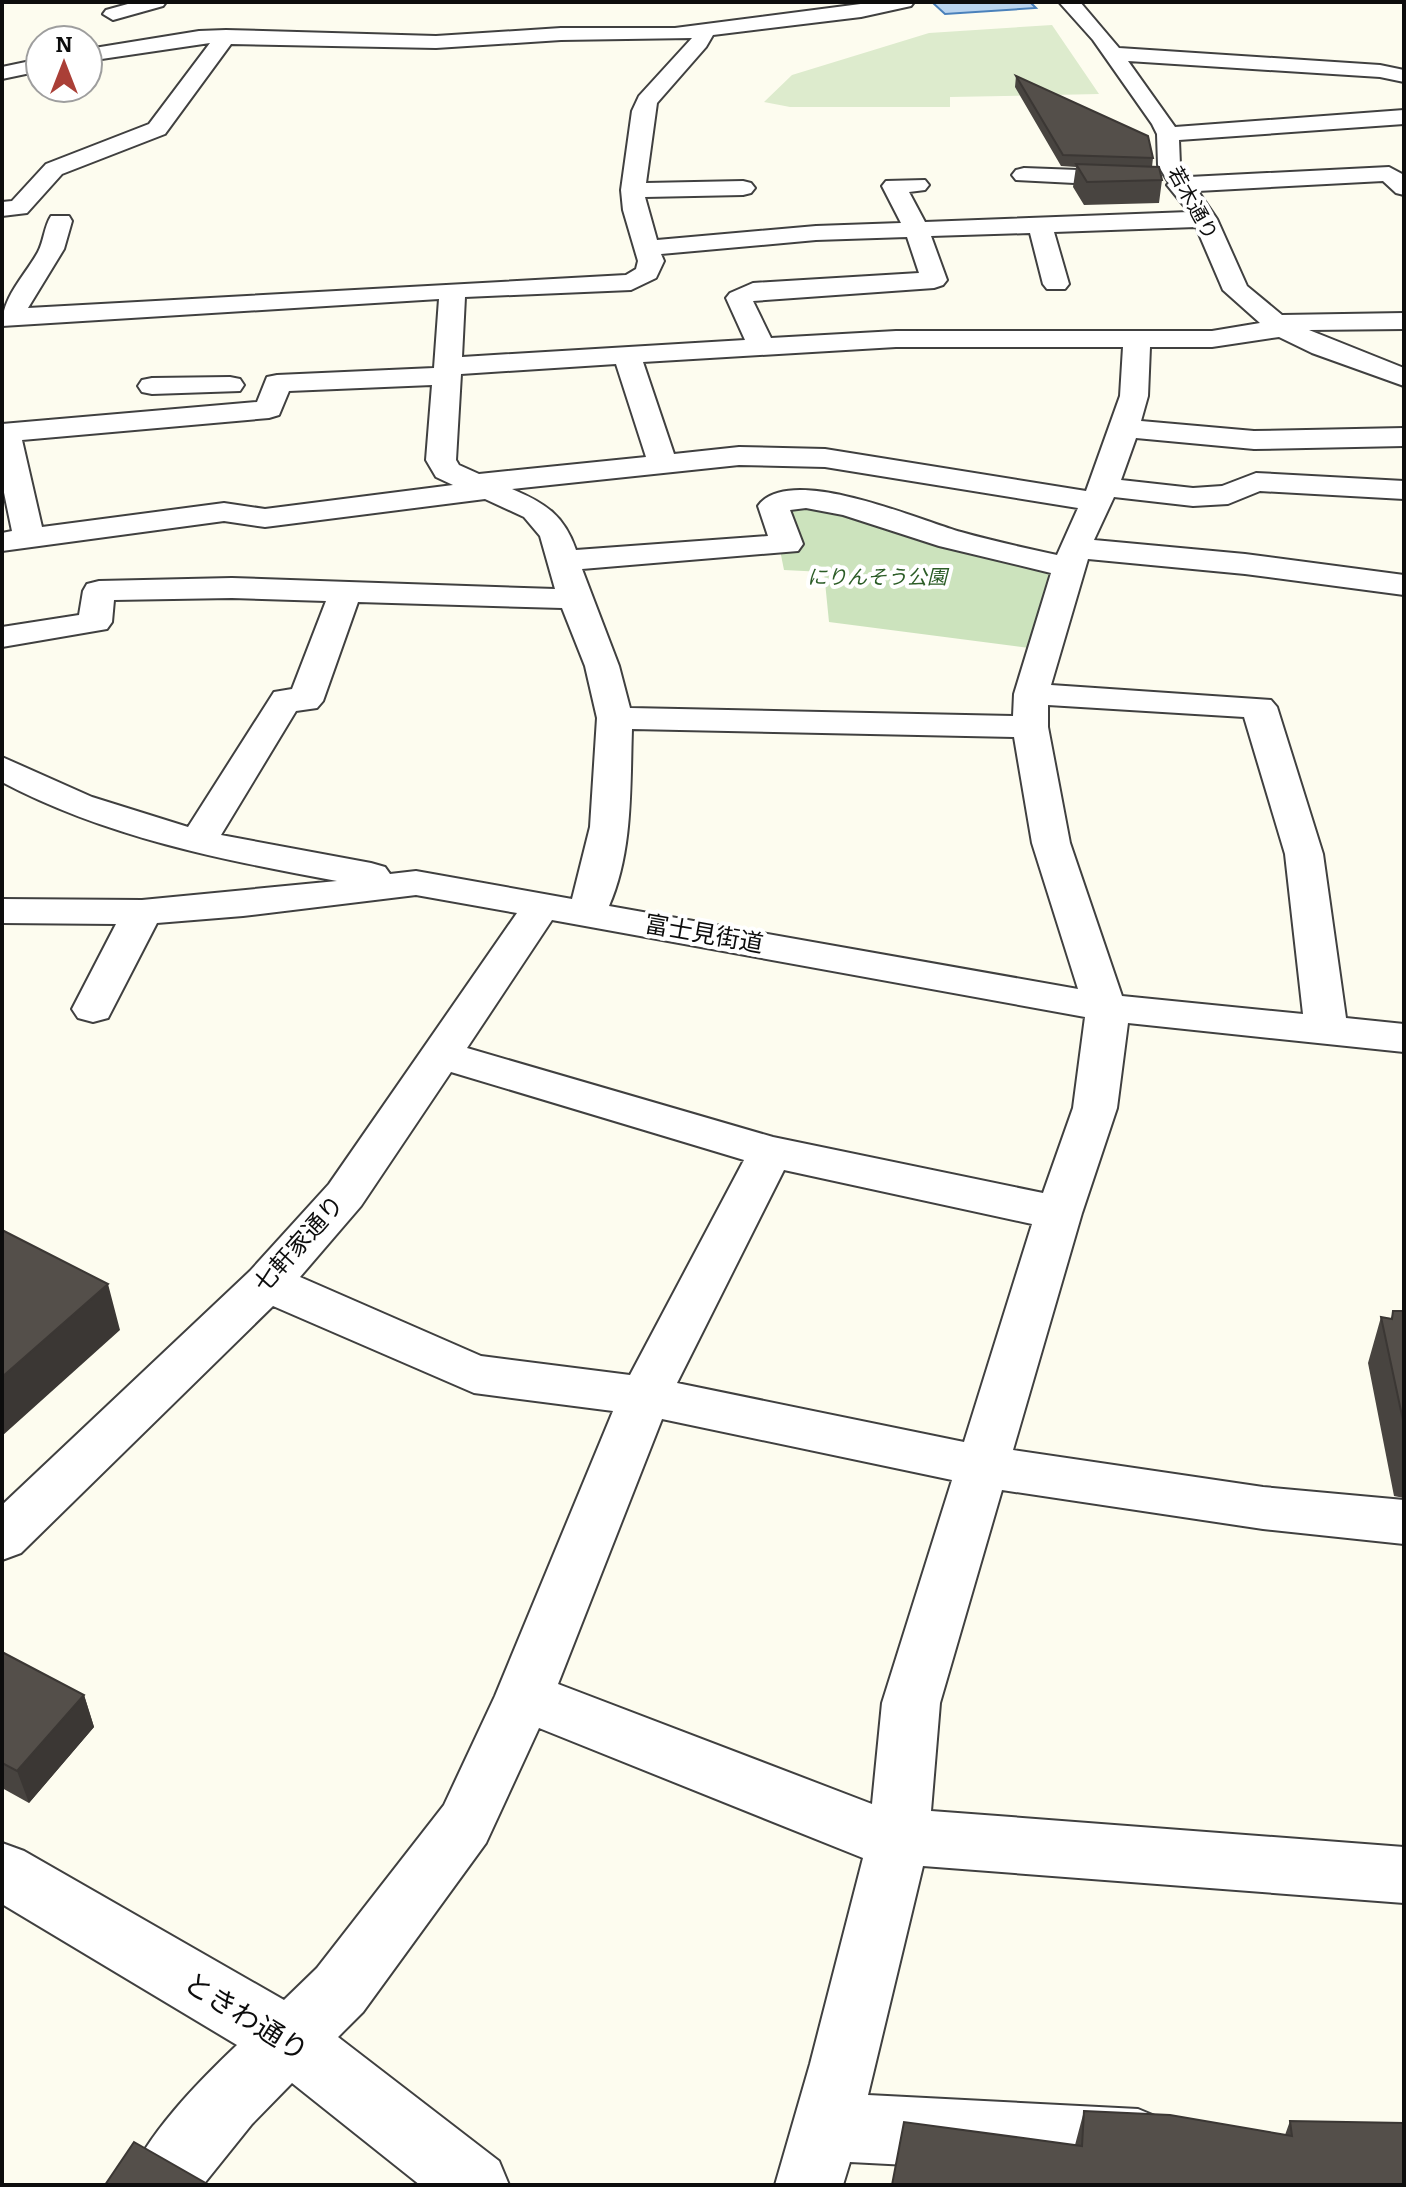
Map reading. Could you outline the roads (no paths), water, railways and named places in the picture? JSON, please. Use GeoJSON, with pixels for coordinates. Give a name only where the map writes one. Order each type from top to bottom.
{"type":"FeatureCollection","features":[{"type":"Feature","properties":{"kind":"street"},"geometry":{"type":"LineString","coordinates":[[113,14],[156,2]]}},
{"type":"Feature","properties":{"kind":"street"},"geometry":{"type":"LineString","coordinates":[[104,52],[162,41],[234,37],[436,42],[701,24],[904,2]]}},
{"type":"Feature","properties":{"kind":"street","name":"若木通り"},"geometry":{"type":"LineString","coordinates":[[1069,2],[1113,54],[1168,134],[1169,165],[1205,219],[1236,290],[1278,326],[1322,347],[1404,378]]}},
{"type":"Feature","properties":{"kind":"street"},"geometry":{"type":"LineString","coordinates":[[2,209],[19,208],[54,169],[157,129],[244,27],[237,14]]}},
{"type":"Feature","properties":{"kind":"street"},"geometry":{"type":"LineString","coordinates":[[10,318],[631,282],[647,273],[651,261],[635,210],[633,190],[643,111],[647,101],[699,43],[701,24]]}},
{"type":"Feature","properties":{"kind":"street"},"geometry":{"type":"LineString","coordinates":[[1113,54],[1365,70],[1404,76]]}},
{"type":"Feature","properties":{"kind":"street"},"geometry":{"type":"LineString","coordinates":[[1168,134],[1404,117]]}},
{"type":"Feature","properties":{"kind":"street"},"geometry":{"type":"LineString","coordinates":[[1024,175],[1178,182],[1389,174],[1404,188]]}},
{"type":"Feature","properties":{"kind":"street"},"geometry":{"type":"LineString","coordinates":[[762,347],[739,298],[753,291],[934,280],[916,228],[894,186],[917,185]]}},
{"type":"Feature","properties":{"kind":"street"},"geometry":{"type":"LineString","coordinates":[[633,190],[743,188]]}},
{"type":"Feature","properties":{"kind":"street"},"geometry":{"type":"LineString","coordinates":[[649,248],[816,233],[1205,219]]}},
{"type":"Feature","properties":{"kind":"street"},"geometry":{"type":"LineString","coordinates":[[10,318],[52,249],[60,221]]}},
{"type":"Feature","properties":{"kind":"street"},"geometry":{"type":"LineString","coordinates":[[1040,224],[1056,284]]}},
{"type":"Feature","properties":{"kind":"street","name":"七軒家通り"},"geometry":{"type":"LineString","coordinates":[[2,1538],[267,1283],[345,1195],[442,1055],[564,908],[596,890],[609,827],[615,718],[602,666],[575,599],[555,535],[535,510],[447,471],[441,460],[453,290]]}},
{"type":"Feature","properties":{"kind":"street"},"geometry":{"type":"LineString","coordinates":[[152,386],[277,383],[627,355],[896,339],[1212,339],[1278,326],[1404,321]]}},
{"type":"Feature","properties":{"kind":"street"},"geometry":{"type":"LineString","coordinates":[[1137,340],[1134,396],[1125,428],[1073,558],[1031,711],[1051,843],[1105,1007],[1107,1022],[1095,1108],[1059,1213],[911,1703],[899,1836],[817,2156],[1201,2146]]}},
{"type":"Feature","properties":{"kind":"street"},"geometry":{"type":"LineString","coordinates":[[627,355],[663,464]]}},
{"type":"Feature","properties":{"kind":"street"},"geometry":{"type":"LineString","coordinates":[[277,383],[269,409],[4,433],[15,540],[224,512],[265,518],[486,486],[739,456],[825,458],[1100,494],[1228,495],[1256,482],[1404,490]]}},
{"type":"Feature","properties":{"kind":"street"},"geometry":{"type":"LineString","coordinates":[[1125,428],[1254,440],[1404,437]]}},
{"type":"Feature","properties":{"kind":"street"},"geometry":{"type":"LineString","coordinates":[[563,561],[787,544],[773,506],[781,500],[794,498],[867,510],[932,534],[1073,558],[1245,564],[1404,585]]}},
{"type":"Feature","properties":{"kind":"street"},"geometry":{"type":"LineString","coordinates":[[2,637],[95,622],[99,591],[232,588],[575,599]]}},
{"type":"Feature","properties":{"kind":"street"},"geometry":{"type":"LineString","coordinates":[[199,840],[286,699],[305,701],[346,591]]}},
{"type":"Feature","properties":{"kind":"street"},"geometry":{"type":"LineString","coordinates":[[615,718],[1259,707],[1304,854],[1326,1031]]}},
{"type":"Feature","properties":{"kind":"street"},"geometry":{"type":"LineString","coordinates":[[2,768],[76,805],[199,840],[294,862],[416,883]]}},
{"type":"Feature","properties":{"kind":"street","name":"富士見街道"},"geometry":{"type":"LineString","coordinates":[[2,911],[142,912],[243,904],[416,883],[1105,1007],[1404,1038]]}},
{"type":"Feature","properties":{"kind":"street"},"geometry":{"type":"LineString","coordinates":[[93,1009],[142,912]]}},
{"type":"Feature","properties":{"kind":"street"},"geometry":{"type":"LineString","coordinates":[[442,1055],[771,1152],[1059,1213]]}},
{"type":"Feature","properties":{"kind":"street"},"geometry":{"type":"LineString","coordinates":[[160,2185],[228,2100],[340,1990],[465,1824],[524,1696],[645,1396],[688,1307],[771,1152]]}},
{"type":"Feature","properties":{"kind":"street"},"geometry":{"type":"LineString","coordinates":[[267,1283],[474,1374],[645,1396],[982,1466],[1263,1508],[1404,1522]]}},
{"type":"Feature","properties":{"kind":"street"},"geometry":{"type":"LineString","coordinates":[[524,1696],[861,1830],[899,1836],[1404,1875]]}},
{"type":"Feature","properties":{"kind":"street","name":"ときわ通り"},"geometry":{"type":"LineString","coordinates":[[2,1871],[290,2040],[475,2185]]}},
{"type":"Feature","properties":{"kind":"water"},"geometry":{"type":"Polygon","coordinates":[[[1030,2],[1036,8],[945,14],[933,3],[1030,2]]]}},
{"type":"Feature","properties":{"kind":"park label","name":"にりんそう公園"},"geometry":{"type":"Point","coordinates":[877,577]}}]}
